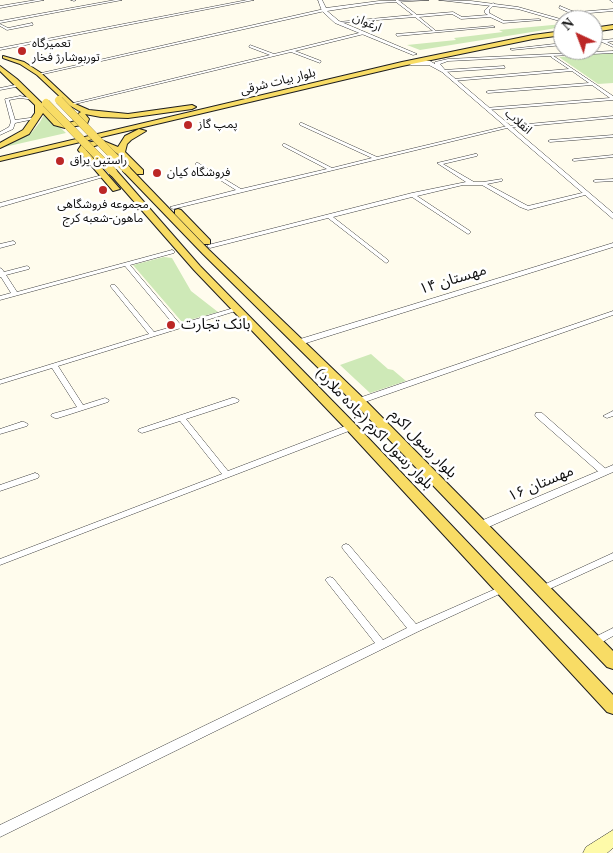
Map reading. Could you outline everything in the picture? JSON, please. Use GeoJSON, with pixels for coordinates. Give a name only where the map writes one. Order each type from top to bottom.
{"type":"FeatureCollection","features":[{"type":"Feature","properties":{"kind":"main road","name":"بلوار بیات شرقی"},"geometry":{"type":"LineString","coordinates":[[432,50],[553,30]]}},
{"type":"Feature","properties":{"kind":"main road","name":"بلوار بیات شرقی"},"geometry":{"type":"LineString","coordinates":[[0,159],[402,64],[553,31]]}},
{"type":"Feature","properties":{"kind":"main road","name":"بلوار بیات شرقی"},"geometry":{"type":"LineString","coordinates":[[0,150],[424,52]]}},
{"type":"Feature","properties":{"kind":"main road"},"geometry":{"type":"LineString","coordinates":[[0,67],[24,79],[57,123],[65,126],[85,121],[73,106],[40,74],[22,63],[3,55]]}},
{"type":"Feature","properties":{"kind":"main road"},"geometry":{"type":"LineString","coordinates":[[3,55],[59,100],[208,249]]}},
{"type":"Feature","properties":{"kind":"main road"},"geometry":{"type":"LineString","coordinates":[[0,67],[40,102],[109,174],[172,252],[197,268]]}},
{"type":"Feature","properties":{"kind":"main road"},"geometry":{"type":"LineString","coordinates":[[0,146],[26,132],[37,118],[40,102]]}},
{"type":"Feature","properties":{"kind":"main road"},"geometry":{"type":"LineString","coordinates":[[73,106],[101,115],[121,116],[192,107]]}},
{"type":"Feature","properties":{"kind":"main road"},"geometry":{"type":"LineString","coordinates":[[121,152],[123,143],[128,138],[168,120]]}},
{"type":"Feature","properties":{"kind":"main road"},"geometry":{"type":"LineString","coordinates":[[89,159],[84,153],[83,147],[95,143],[111,145],[121,152],[193,226],[208,249]]}},
{"type":"Feature","properties":{"kind":"main road"},"geometry":{"type":"LineString","coordinates":[[29,152],[66,150],[77,152],[109,174]]}},
{"type":"Feature","properties":{"kind":"main road","name":"بلوار رسول اکرم (جاده ملارد)"},"geometry":{"type":"LineString","coordinates":[[109,174],[236,309],[351,427],[613,707]]}},
{"type":"Feature","properties":{"kind":"main road","name":"بلوار رسول اکرم"},"geometry":{"type":"LineString","coordinates":[[208,249],[216,262],[360,401],[613,662]]}},
{"type":"Feature","properties":{"kind":"main road"},"geometry":{"type":"LineString","coordinates":[[592,853],[613,838]]}},
{"type":"Feature","properties":{"kind":"street"},"geometry":{"type":"LineString","coordinates":[[0,7],[42,0]]}},
{"type":"Feature","properties":{"kind":"street"},"geometry":{"type":"LineString","coordinates":[[0,23],[120,0]]}},
{"type":"Feature","properties":{"kind":"street"},"geometry":{"type":"LineString","coordinates":[[0,49],[252,0]]}},
{"type":"Feature","properties":{"kind":"street"},"geometry":{"type":"LineString","coordinates":[[320,0],[324,10]]}},
{"type":"Feature","properties":{"kind":"street"},"geometry":{"type":"LineString","coordinates":[[40,74],[324,10],[397,1],[427,0]]}},
{"type":"Feature","properties":{"kind":"street"},"geometry":{"type":"LineString","coordinates":[[441,0],[494,2],[553,18]]}},
{"type":"Feature","properties":{"kind":"street"},"geometry":{"type":"LineString","coordinates":[[397,1],[436,32]]}},
{"type":"Feature","properties":{"kind":"street"},"geometry":{"type":"LineString","coordinates":[[494,2],[487,10],[488,13],[503,22],[539,20]]}},
{"type":"Feature","properties":{"kind":"street"},"geometry":{"type":"LineString","coordinates":[[560,6],[570,12],[578,13],[613,10]]}},
{"type":"Feature","properties":{"kind":"street","name":"ارغوان"},"geometry":{"type":"LineString","coordinates":[[324,10],[337,22],[416,54]]}},
{"type":"Feature","properties":{"kind":"street"},"geometry":{"type":"LineString","coordinates":[[340,22],[453,13],[462,18],[491,16]]}},
{"type":"Feature","properties":{"kind":"street"},"geometry":{"type":"LineString","coordinates":[[378,19],[385,25]]}},
{"type":"Feature","properties":{"kind":"street"},"geometry":{"type":"LineString","coordinates":[[0,23],[7,29],[32,24]]}},
{"type":"Feature","properties":{"kind":"street"},"geometry":{"type":"LineString","coordinates":[[398,35],[494,27]]}},
{"type":"Feature","properties":{"kind":"street"},"geometry":{"type":"LineString","coordinates":[[73,106],[273,54],[363,33]]}},
{"type":"Feature","properties":{"kind":"street"},"geometry":{"type":"LineString","coordinates":[[603,41],[613,40]]}},
{"type":"Feature","properties":{"kind":"street"},"geometry":{"type":"LineString","coordinates":[[603,41],[613,46]]}},
{"type":"Feature","properties":{"kind":"street"},"geometry":{"type":"LineString","coordinates":[[512,48],[553,45]]}},
{"type":"Feature","properties":{"kind":"street"},"geometry":{"type":"LineString","coordinates":[[250,46],[273,54]]}},
{"type":"Feature","properties":{"kind":"street"},"geometry":{"type":"LineString","coordinates":[[470,49],[462,55],[483,58]]}},
{"type":"Feature","properties":{"kind":"street"},"geometry":{"type":"LineString","coordinates":[[290,50],[320,62]]}},
{"type":"Feature","properties":{"kind":"street"},"geometry":{"type":"LineString","coordinates":[[504,67],[444,71],[436,63],[440,61],[483,58],[613,52]]}},
{"type":"Feature","properties":{"kind":"street"},"geometry":{"type":"LineString","coordinates":[[552,56],[613,98]]}},
{"type":"Feature","properties":{"kind":"street","name":"انقلاب"},"geometry":{"type":"LineString","coordinates":[[402,64],[430,62],[444,71],[613,217]]}},
{"type":"Feature","properties":{"kind":"street"},"geometry":{"type":"LineString","coordinates":[[453,80],[573,70]]}},
{"type":"Feature","properties":{"kind":"street"},"geometry":{"type":"LineString","coordinates":[[488,92],[593,84]]}},
{"type":"Feature","properties":{"kind":"street"},"geometry":{"type":"LineString","coordinates":[[0,89],[20,85]]}},
{"type":"Feature","properties":{"kind":"street"},"geometry":{"type":"LineString","coordinates":[[2,134],[11,128],[13,122],[8,99],[20,97],[40,102]]}},
{"type":"Feature","properties":{"kind":"street"},"geometry":{"type":"LineString","coordinates":[[487,109],[613,98]]}},
{"type":"Feature","properties":{"kind":"street"},"geometry":{"type":"LineString","coordinates":[[173,207],[507,127],[613,117]]}},
{"type":"Feature","properties":{"kind":"street"},"geometry":{"type":"LineString","coordinates":[[13,122],[37,118]]}},
{"type":"Feature","properties":{"kind":"street"},"geometry":{"type":"LineString","coordinates":[[302,124],[376,158]]}},
{"type":"Feature","properties":{"kind":"street"},"geometry":{"type":"LineString","coordinates":[[550,142],[613,136]]}},
{"type":"Feature","properties":{"kind":"street"},"geometry":{"type":"LineString","coordinates":[[285,145],[331,169]]}},
{"type":"Feature","properties":{"kind":"street"},"geometry":{"type":"LineString","coordinates":[[472,183],[439,163],[475,155]]}},
{"type":"Feature","properties":{"kind":"street"},"geometry":{"type":"LineString","coordinates":[[574,160],[613,156]]}},
{"type":"Feature","properties":{"kind":"street"},"geometry":{"type":"LineString","coordinates":[[198,164],[240,191]]}},
{"type":"Feature","properties":{"kind":"street"},"geometry":{"type":"LineString","coordinates":[[0,205],[109,174]]}},
{"type":"Feature","properties":{"kind":"street"},"geometry":{"type":"LineString","coordinates":[[208,249],[412,195],[472,183],[482,184],[500,180]]}},
{"type":"Feature","properties":{"kind":"street"},"geometry":{"type":"LineString","coordinates":[[595,181],[613,180]]}},
{"type":"Feature","properties":{"kind":"street"},"geometry":{"type":"LineString","coordinates":[[482,184],[528,208],[586,194]]}},
{"type":"Feature","properties":{"kind":"street"},"geometry":{"type":"LineString","coordinates":[[412,195],[468,232]]}},
{"type":"Feature","properties":{"kind":"street"},"geometry":{"type":"LineString","coordinates":[[329,216],[386,261]]}},
{"type":"Feature","properties":{"kind":"street"},"geometry":{"type":"LineString","coordinates":[[0,246],[13,243]]}},
{"type":"Feature","properties":{"kind":"street","name":"مهستان ۱۴"},"geometry":{"type":"LineString","coordinates":[[300,342],[613,245]]}},
{"type":"Feature","properties":{"kind":"street"},"geometry":{"type":"LineString","coordinates":[[0,298],[172,252]]}},
{"type":"Feature","properties":{"kind":"street"},"geometry":{"type":"LineString","coordinates":[[126,264],[179,327]]}},
{"type":"Feature","properties":{"kind":"street"},"geometry":{"type":"LineString","coordinates":[[15,294],[1,273],[27,268]]}},
{"type":"Feature","properties":{"kind":"street"},"geometry":{"type":"LineString","coordinates":[[113,286],[154,335]]}},
{"type":"Feature","properties":{"kind":"street"},"geometry":{"type":"LineString","coordinates":[[0,382],[236,309]]}},
{"type":"Feature","properties":{"kind":"street"},"geometry":{"type":"LineString","coordinates":[[360,401],[613,312]]}},
{"type":"Feature","properties":{"kind":"street"},"geometry":{"type":"LineString","coordinates":[[54,365],[80,408]]}},
{"type":"Feature","properties":{"kind":"street"},"geometry":{"type":"LineString","coordinates":[[55,416],[105,400]]}},
{"type":"Feature","properties":{"kind":"street"},"geometry":{"type":"LineString","coordinates":[[142,431],[235,400]]}},
{"type":"Feature","properties":{"kind":"street"},"geometry":{"type":"LineString","coordinates":[[539,414],[609,470]]}},
{"type":"Feature","properties":{"kind":"street"},"geometry":{"type":"LineString","coordinates":[[182,418],[227,475]]}},
{"type":"Feature","properties":{"kind":"street"},"geometry":{"type":"LineString","coordinates":[[0,432],[24,424]]}},
{"type":"Feature","properties":{"kind":"street"},"geometry":{"type":"LineString","coordinates":[[0,562],[351,427]]}},
{"type":"Feature","properties":{"kind":"street","name":"مهستان ۱۶"},"geometry":{"type":"LineString","coordinates":[[480,526],[609,470]]}},
{"type":"Feature","properties":{"kind":"street"},"geometry":{"type":"LineString","coordinates":[[0,488],[35,476]]}},
{"type":"Feature","properties":{"kind":"street"},"geometry":{"type":"LineString","coordinates":[[346,547],[414,629]]}},
{"type":"Feature","properties":{"kind":"street"},"geometry":{"type":"LineString","coordinates":[[542,589],[613,556]]}},
{"type":"Feature","properties":{"kind":"street"},"geometry":{"type":"LineString","coordinates":[[330,580],[382,645]]}},
{"type":"Feature","properties":{"kind":"street"},"geometry":{"type":"LineString","coordinates":[[0,831],[414,629],[503,589]]}},
{"type":"Feature","properties":{"kind":"street"},"geometry":{"type":"LineString","coordinates":[[594,642],[613,632]]}},
{"type":"Feature","properties":{"kind":"green space"},"geometry":{"type":"Polygon","coordinates":[[[553,25],[553,29],[420,50],[407,45],[456,40],[454,38],[503,32],[499,30],[553,25]]]}},
{"type":"Feature","properties":{"kind":"green space"},"geometry":{"type":"Polygon","coordinates":[[[613,53],[613,83],[598,84],[563,60],[603,60],[603,54],[613,53]]]}},
{"type":"Feature","properties":{"kind":"green space"},"geometry":{"type":"Polygon","coordinates":[[[45,113],[66,133],[0,148],[32,132],[45,113]]]}},
{"type":"Feature","properties":{"kind":"green space"},"geometry":{"type":"Polygon","coordinates":[[[164,257],[172,258],[191,291],[218,312],[182,322],[133,265],[164,257]]]}},
{"type":"Feature","properties":{"kind":"green space"},"geometry":{"type":"Polygon","coordinates":[[[371,354],[406,381],[370,393],[340,365],[371,354]]]}},
{"type":"Feature","properties":{"kind":"place","name":"تعمیرگاه توربوشارژ فخار"},"geometry":{"type":"Point","coordinates":[22,51]}},
{"type":"Feature","properties":{"kind":"place","name":"پمپ گاز"},"geometry":{"type":"Point","coordinates":[188,125]}},
{"type":"Feature","properties":{"kind":"place","name":"راستین یراق"},"geometry":{"type":"Point","coordinates":[60,161]}},
{"type":"Feature","properties":{"kind":"place","name":"فروشگاه کیان"},"geometry":{"type":"Point","coordinates":[157,173]}},
{"type":"Feature","properties":{"kind":"place","name":"مجموعه فروشگاهی ماهون-شعبه کرج"},"geometry":{"type":"Point","coordinates":[103,190]}},
{"type":"Feature","properties":{"kind":"place","name":"بانک تجارت"},"geometry":{"type":"Point","coordinates":[171,325]}}]}
